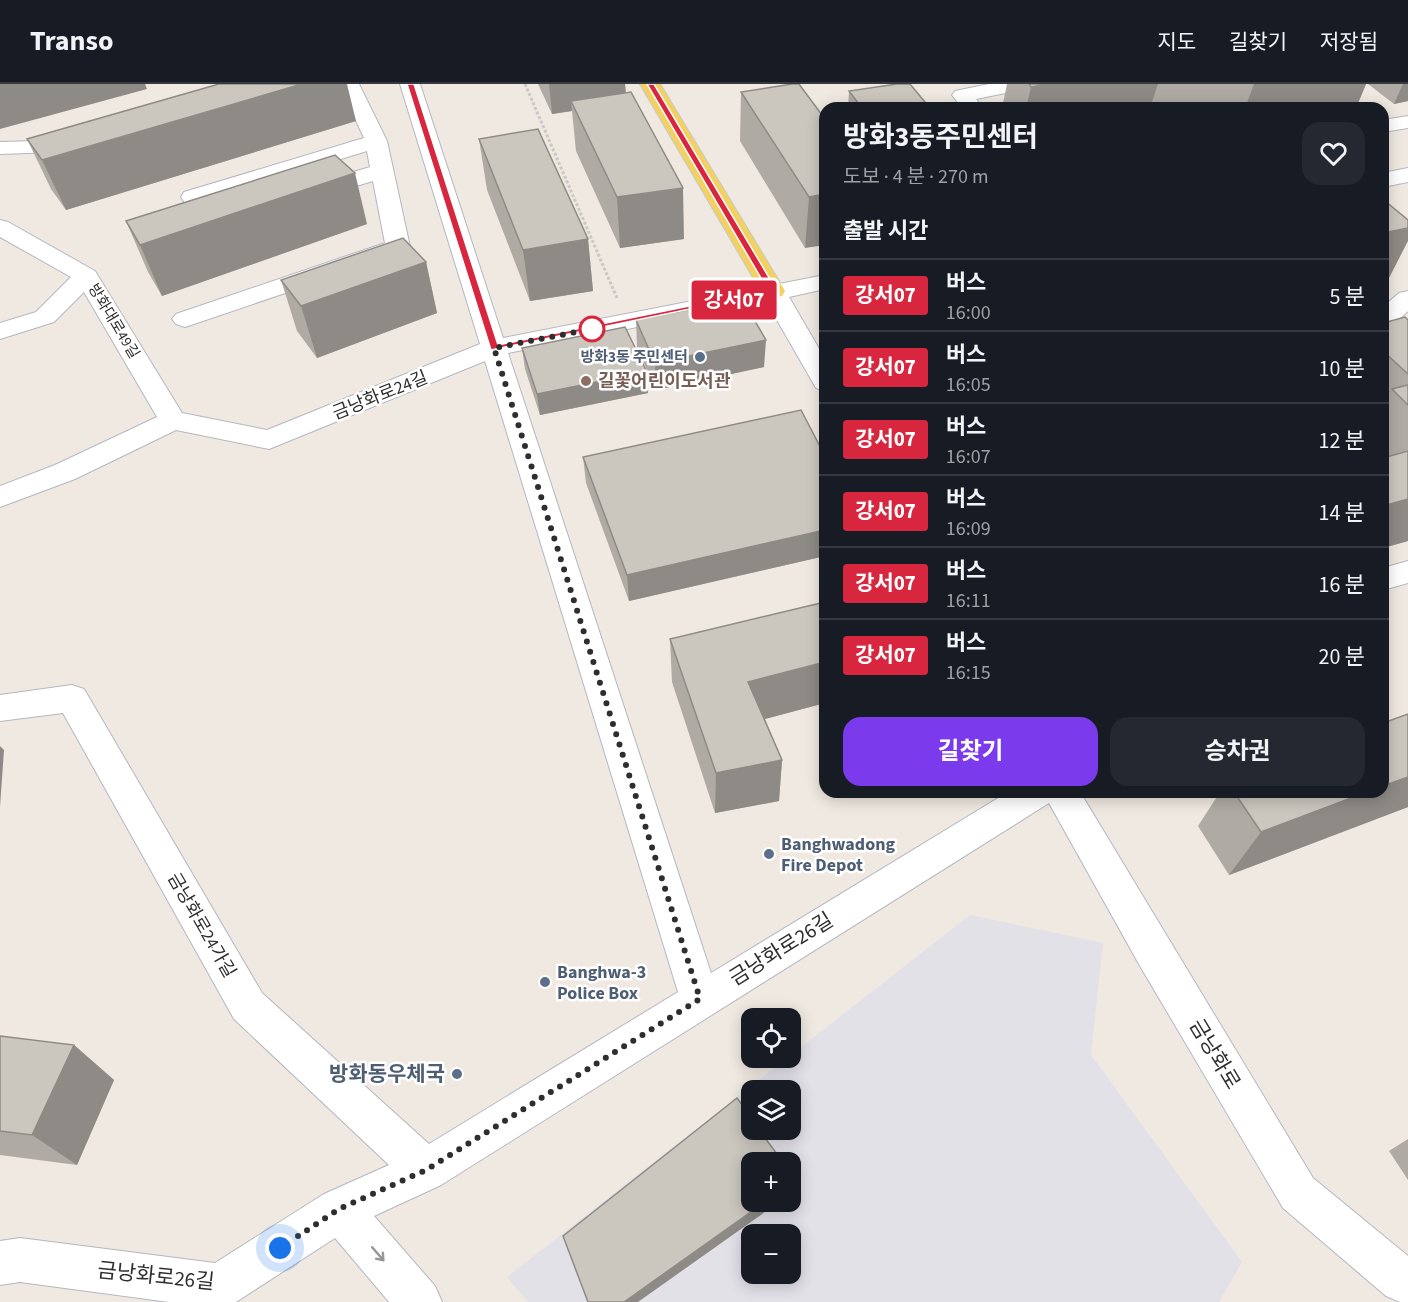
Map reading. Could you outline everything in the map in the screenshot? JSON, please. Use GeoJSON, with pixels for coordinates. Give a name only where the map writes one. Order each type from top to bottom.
{"type":"FeatureCollection","features":[{"type":"Feature","properties":{"kind":"main road"},"geometry":{"type":"LineString","coordinates":[[650,84],[773,291]]}},
{"type":"Feature","properties":{"kind":"street"},"geometry":{"type":"LineString","coordinates":[[410,84],[700,999]]}},
{"type":"Feature","properties":{"kind":"street"},"geometry":{"type":"LineString","coordinates":[[968,102],[962,95],[983,87],[1024,84]]}},
{"type":"Feature","properties":{"kind":"street"},"geometry":{"type":"LineString","coordinates":[[185,319],[398,247],[376,141],[339,85]]}},
{"type":"Feature","properties":{"kind":"street"},"geometry":{"type":"LineString","coordinates":[[1389,125],[1408,122]]}},
{"type":"Feature","properties":{"kind":"street"},"geometry":{"type":"LineString","coordinates":[[0,148],[96,137]]}},
{"type":"Feature","properties":{"kind":"street"},"geometry":{"type":"LineString","coordinates":[[245,213],[211,224],[192,197],[376,141]]}},
{"type":"Feature","properties":{"kind":"street"},"geometry":{"type":"LineString","coordinates":[[291,199],[382,171]]}},
{"type":"Feature","properties":{"kind":"street"},"geometry":{"type":"LineString","coordinates":[[1389,179],[1408,175]]}},
{"type":"Feature","properties":{"kind":"street","name":"방화대로49길"},"geometry":{"type":"LineString","coordinates":[[0,227],[87,276],[173,420]]}},
{"type":"Feature","properties":{"kind":"street"},"geometry":{"type":"LineString","coordinates":[[0,332],[45,317],[87,276]]}},
{"type":"Feature","properties":{"kind":"street","name":"금낭화로24길"},"geometry":{"type":"LineString","coordinates":[[173,420],[269,440],[494,348],[819,283]]}},
{"type":"Feature","properties":{"kind":"street"},"geometry":{"type":"LineString","coordinates":[[773,291],[819,372]]}},
{"type":"Feature","properties":{"kind":"street"},"geometry":{"type":"LineString","coordinates":[[1389,315],[1408,298]]}},
{"type":"Feature","properties":{"kind":"street"},"geometry":{"type":"LineString","coordinates":[[0,497],[65,472],[173,420]]}},
{"type":"Feature","properties":{"kind":"street"},"geometry":{"type":"LineString","coordinates":[[1389,577],[1408,572]]}},
{"type":"Feature","properties":{"kind":"street","name":"금낭화로24가길"},"geometry":{"type":"LineString","coordinates":[[0,708],[72,698],[248,1006],[426,1170]]}},
{"type":"Feature","properties":{"kind":"street","name":"금낭화로26길"},"geometry":{"type":"LineString","coordinates":[[0,1263],[20,1260],[220,1286],[339,1209],[426,1170],[1028,798]]}},
{"type":"Feature","properties":{"kind":"street","name":"금낭화로"},"geometry":{"type":"LineString","coordinates":[[1064,798],[1154,953],[1298,1193],[1402,1280],[1408,1281]]}},
{"type":"Feature","properties":{"kind":"street"},"geometry":{"type":"LineString","coordinates":[[339,1209],[420,1302]]}},
{"type":"Feature","properties":{"kind":"path"},"geometry":{"type":"LineString","coordinates":[[525,84],[542,128],[628,321]]}},
{"type":"Feature","properties":{"kind":"shaded area"},"geometry":{"type":"Polygon","coordinates":[[[970,915],[1103,943],[1091,1055],[1242,1262],[1219,1302],[528,1302],[507,1277],[741,1094],[741,1140],[801,1140],[801,1080],[759,1080],[774,1068],[801,1068],[801,1047],[970,915]]]}},
{"type":"Feature","properties":{"kind":"building"},"geometry":{"type":"Polygon","coordinates":[[[219,84],[302,84],[42,160],[27,139],[219,84]]]}},
{"type":"Feature","properties":{"kind":"building"},"geometry":{"type":"Polygon","coordinates":[[[799,84],[819,111],[819,195],[809,197],[741,92],[799,84]]]}},
{"type":"Feature","properties":{"kind":"building"},"geometry":{"type":"Polygon","coordinates":[[[910,84],[925,102],[857,102],[849,91],[910,84]]]}},
{"type":"Feature","properties":{"kind":"building"},"geometry":{"type":"Polygon","coordinates":[[[1029,84],[1047,84],[1031,87],[1029,84]]]}},
{"type":"Feature","properties":{"kind":"building"},"geometry":{"type":"Polygon","coordinates":[[[631,92],[683,188],[617,197],[571,101],[631,92]]]}},
{"type":"Feature","properties":{"kind":"building"},"geometry":{"type":"Polygon","coordinates":[[[538,129],[588,239],[523,250],[479,139],[538,129]]]}},
{"type":"Feature","properties":{"kind":"building"},"geometry":{"type":"Polygon","coordinates":[[[335,155],[355,173],[140,245],[126,221],[335,155]]]}},
{"type":"Feature","properties":{"kind":"building"},"geometry":{"type":"Polygon","coordinates":[[[1389,204],[1408,220],[1408,228],[1389,232],[1389,204]]]}},
{"type":"Feature","properties":{"kind":"building"},"geometry":{"type":"Polygon","coordinates":[[[403,238],[426,262],[301,306],[281,280],[403,238]]]}},
{"type":"Feature","properties":{"kind":"building"},"geometry":{"type":"Polygon","coordinates":[[[742,299],[766,340],[655,363],[636,320],[742,299]]]}},
{"type":"Feature","properties":{"kind":"building"},"geometry":{"type":"Polygon","coordinates":[[[1405,317],[1408,320],[1408,374],[1389,357],[1389,321],[1405,317]]]}},
{"type":"Feature","properties":{"kind":"building"},"geometry":{"type":"Polygon","coordinates":[[[625,327],[647,372],[537,394],[522,348],[625,327]]]}},
{"type":"Feature","properties":{"kind":"building"},"geometry":{"type":"Polygon","coordinates":[[[1408,385],[1408,405],[1392,389],[1408,385]]]}},
{"type":"Feature","properties":{"kind":"building"},"geometry":{"type":"Polygon","coordinates":[[[801,410],[819,444],[819,531],[627,575],[583,457],[801,410]]]}},
{"type":"Feature","properties":{"kind":"building"},"geometry":{"type":"Polygon","coordinates":[[[1408,451],[1408,499],[1389,504],[1389,456],[1408,451]]]}},
{"type":"Feature","properties":{"kind":"building"},"geometry":{"type":"Polygon","coordinates":[[[819,603],[819,664],[748,682],[782,760],[716,773],[670,639],[819,603]]]}},
{"type":"Feature","properties":{"kind":"building"},"geometry":{"type":"Polygon","coordinates":[[[1408,714],[1408,777],[1389,784],[1389,721],[1408,714]]]}},
{"type":"Feature","properties":{"kind":"building"},"geometry":{"type":"Polygon","coordinates":[[[1238,798],[1351,798],[1261,832],[1238,798]]]}},
{"type":"Feature","properties":{"kind":"building"},"geometry":{"type":"Polygon","coordinates":[[[0,1036],[74,1045],[32,1135],[0,1131],[0,1036]]]}},
{"type":"Feature","properties":{"kind":"building"},"geometry":{"type":"Polygon","coordinates":[[[737,1098],[741,1103],[741,1140],[766,1140],[776,1152],[741,1152],[741,1212],[751,1212],[624,1302],[588,1302],[563,1236],[737,1098]]]}},
{"type":"Feature","properties":{"kind":"bus line","name":"강서07"},"geometry":{"type":"LineString","coordinates":[[410,84],[494,348],[773,291],[650,84]]}},
{"type":"Feature","properties":{"kind":"place","name":"방화3동 주민센터"},"geometry":{"type":"Point","coordinates":[700,357]}},
{"type":"Feature","properties":{"kind":"place","name":"길꽃어린이도서관"},"geometry":{"type":"Point","coordinates":[586,381]}},
{"type":"Feature","properties":{"kind":"place","name":"Banghwadong Fire Depot"},"geometry":{"type":"Point","coordinates":[769,854]}},
{"type":"Feature","properties":{"kind":"place","name":"Banghwa-3 Police Box"},"geometry":{"type":"Point","coordinates":[545,982]}},
{"type":"Feature","properties":{"kind":"place","name":"방화동우체국"},"geometry":{"type":"Point","coordinates":[457,1074]}},
{"type":"Feature","properties":{"kind":"route"},"geometry":{"type":"LineString","coordinates":[[280,1248],[339,1209],[426,1170],[700,999],[494,348],[592,329]]}}]}
